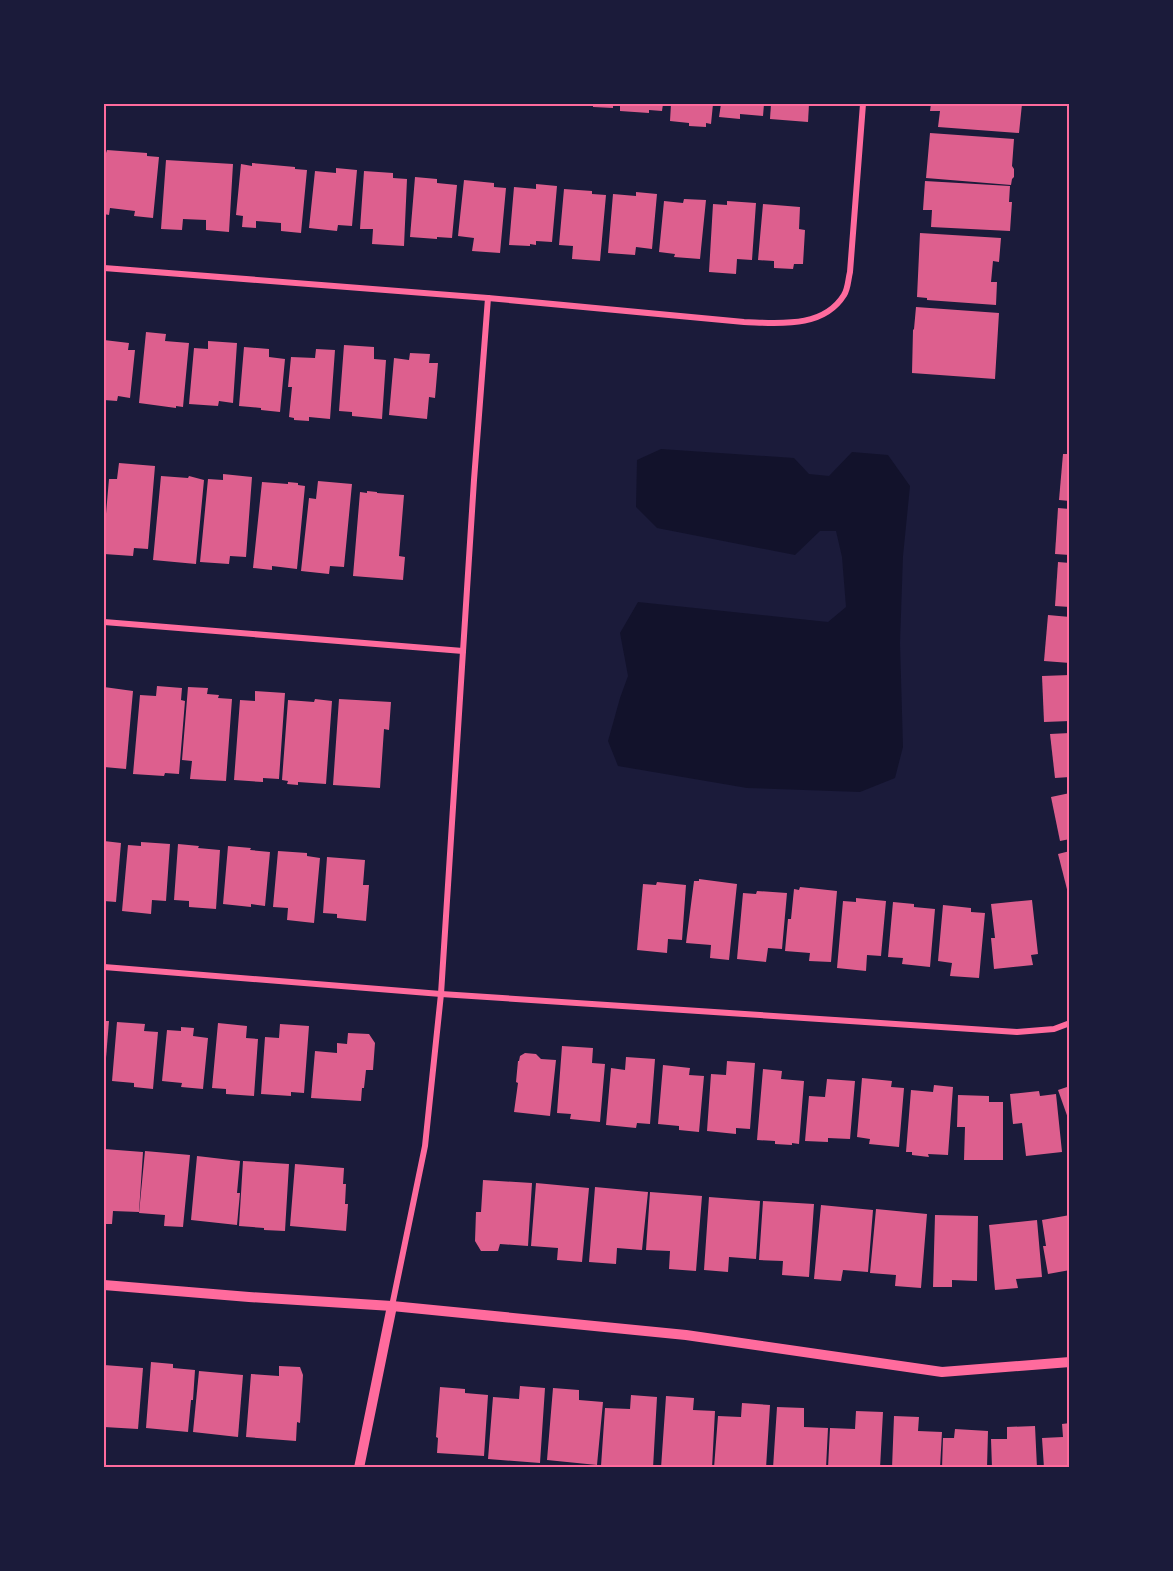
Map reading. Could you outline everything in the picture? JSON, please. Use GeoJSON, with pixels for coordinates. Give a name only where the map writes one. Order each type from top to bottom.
{"type":"FeatureCollection","features":[{"type":"Feature","properties":{"kind":"street"},"geometry":{"type":"LineString","coordinates":[[104,268],[488,298],[744,322],[786,323],[814,319],[830,312],[845,294],[850,272],[863,104]]}},
{"type":"Feature","properties":{"kind":"street"},"geometry":{"type":"LineString","coordinates":[[359,1467],[425,1146],[441,994],[488,298]]}},
{"type":"Feature","properties":{"kind":"street"},"geometry":{"type":"LineString","coordinates":[[104,622],[463,651]]}},
{"type":"Feature","properties":{"kind":"street"},"geometry":{"type":"LineString","coordinates":[[104,967],[441,994],[1017,1032],[1054,1029],[1070,1023]]}},
{"type":"Feature","properties":{"kind":"street"},"geometry":{"type":"LineString","coordinates":[[104,1285],[392,1306],[686,1335],[942,1372],[1070,1362]]}},
{"type":"Feature","properties":{"kind":"shaded area"},"geometry":{"type":"Polygon","coordinates":[[[661,449],[794,458],[809,474],[829,476],[852,452],[888,455],[910,486],[903,556],[900,643],[903,747],[895,778],[860,792],[747,788],[618,766],[608,741],[628,676],[620,633],[638,602],[828,622],[846,607],[842,557],[836,531],[820,531],[795,555],[657,528],[636,507],[637,460],[661,449]]]}},
{"type":"Feature","properties":{"kind":"building"},"geometry":{"type":"Polygon","coordinates":[[[593,104],[613,104],[613,108],[593,107],[593,104]]]}},
{"type":"Feature","properties":{"kind":"building"},"geometry":{"type":"Polygon","coordinates":[[[620,104],[663,104],[662,111],[649,110],[649,113],[620,111],[620,104]]]}},
{"type":"Feature","properties":{"kind":"building"},"geometry":{"type":"Polygon","coordinates":[[[671,104],[713,104],[711,124],[706,123],[706,127],[689,126],[689,123],[670,121],[671,104]]]}},
{"type":"Feature","properties":{"kind":"building"},"geometry":{"type":"Polygon","coordinates":[[[721,104],[764,104],[763,116],[740,114],[740,119],[719,117],[721,104]]]}},
{"type":"Feature","properties":{"kind":"building"},"geometry":{"type":"Polygon","coordinates":[[[771,104],[809,104],[808,122],[770,119],[771,104]]]}},
{"type":"Feature","properties":{"kind":"building"},"geometry":{"type":"Polygon","coordinates":[[[931,104],[1022,104],[1019,133],[938,127],[940,111],[930,111],[931,104]]]}},
{"type":"Feature","properties":{"kind":"building"},"geometry":{"type":"Polygon","coordinates":[[[930,133],[1014,139],[1012,166],[1014,177],[1011,185],[926,178],[930,133]]]}},
{"type":"Feature","properties":{"kind":"building"},"geometry":{"type":"Polygon","coordinates":[[[107,150],[147,153],[147,156],[159,157],[153,218],[134,216],[135,211],[110,208],[109,215],[104,214],[104,153],[107,150]]]}},
{"type":"Feature","properties":{"kind":"building"},"geometry":{"type":"Polygon","coordinates":[[[166,160],[233,164],[229,232],[206,230],[206,220],[183,219],[182,230],[161,229],[166,160]]]}},
{"type":"Feature","properties":{"kind":"building"},"geometry":{"type":"Polygon","coordinates":[[[252,163],[307,170],[301,233],[281,231],[281,223],[256,221],[256,228],[242,227],[243,216],[236,215],[241,164],[252,166],[252,163]]]}},
{"type":"Feature","properties":{"kind":"building"},"geometry":{"type":"Polygon","coordinates":[[[336,168],[357,170],[352,226],[338,225],[337,231],[309,228],[315,171],[336,173],[336,168]]]}},
{"type":"Feature","properties":{"kind":"building"},"geometry":{"type":"Polygon","coordinates":[[[364,171],[393,173],[393,178],[407,179],[404,246],[372,244],[373,229],[360,229],[364,171]]]}},
{"type":"Feature","properties":{"kind":"building"},"geometry":{"type":"Polygon","coordinates":[[[415,177],[437,179],[437,183],[457,185],[452,238],[410,237],[415,177]]]}},
{"type":"Feature","properties":{"kind":"building"},"geometry":{"type":"Polygon","coordinates":[[[464,180],[494,183],[494,187],[506,188],[500,253],[472,251],[474,238],[458,236],[464,180]]]}},
{"type":"Feature","properties":{"kind":"building"},"geometry":{"type":"Polygon","coordinates":[[[925,181],[1010,186],[1009,202],[1012,202],[1010,231],[931,227],[932,210],[923,210],[925,181]]]}},
{"type":"Feature","properties":{"kind":"building"},"geometry":{"type":"Polygon","coordinates":[[[536,184],[557,186],[552,242],[536,241],[536,245],[530,244],[530,246],[509,245],[514,187],[536,189],[536,184]]]}},
{"type":"Feature","properties":{"kind":"building"},"geometry":{"type":"Polygon","coordinates":[[[564,189],[592,191],[592,194],[606,195],[600,261],[572,259],[573,246],[559,245],[564,189]]]}},
{"type":"Feature","properties":{"kind":"building"},"geometry":{"type":"Polygon","coordinates":[[[636,192],[657,194],[652,249],[636,247],[635,255],[608,253],[613,194],[636,196],[636,192]]]}},
{"type":"Feature","properties":{"kind":"building"},"geometry":{"type":"Polygon","coordinates":[[[684,199],[706,200],[700,259],[674,257],[675,254],[659,252],[664,201],[683,203],[684,199]]]}},
{"type":"Feature","properties":{"kind":"building"},"geometry":{"type":"Polygon","coordinates":[[[727,201],[756,203],[752,260],[737,259],[736,274],[709,272],[713,204],[727,205],[727,201]]]}},
{"type":"Feature","properties":{"kind":"building"},"geometry":{"type":"Polygon","coordinates":[[[763,204],[800,207],[799,229],[805,230],[803,264],[794,264],[793,269],[774,268],[774,261],[758,260],[763,204]]]}},
{"type":"Feature","properties":{"kind":"building"},"geometry":{"type":"Polygon","coordinates":[[[920,233],[1001,238],[999,262],[993,261],[991,282],[997,282],[996,305],[927,300],[927,298],[917,297],[920,233]]]}},
{"type":"Feature","properties":{"kind":"building"},"geometry":{"type":"Polygon","coordinates":[[[916,307],[999,313],[995,379],[912,373],[916,307]]]}},
{"type":"Feature","properties":{"kind":"building"},"geometry":{"type":"Polygon","coordinates":[[[146,332],[166,334],[165,341],[189,343],[183,407],[139,403],[146,332]]]}},
{"type":"Feature","properties":{"kind":"building"},"geometry":{"type":"Polygon","coordinates":[[[104,340],[129,343],[128,350],[135,350],[130,398],[118,396],[117,401],[104,400],[104,340]]]}},
{"type":"Feature","properties":{"kind":"building"},"geometry":{"type":"Polygon","coordinates":[[[208,341],[237,343],[233,403],[219,401],[218,406],[189,404],[194,348],[208,349],[208,341]]]}},
{"type":"Feature","properties":{"kind":"building"},"geometry":{"type":"Polygon","coordinates":[[[344,345],[374,347],[374,359],[386,360],[382,419],[352,416],[352,412],[339,411],[344,345]]]}},
{"type":"Feature","properties":{"kind":"building"},"geometry":{"type":"Polygon","coordinates":[[[244,347],[269,349],[269,357],[285,359],[280,412],[239,406],[244,347]]]}},
{"type":"Feature","properties":{"kind":"building"},"geometry":{"type":"Polygon","coordinates":[[[316,349],[335,350],[330,419],[309,417],[309,421],[294,420],[289,417],[292,387],[288,387],[291,357],[315,358],[316,349]]]}},
{"type":"Feature","properties":{"kind":"building"},"geometry":{"type":"Polygon","coordinates":[[[410,353],[430,354],[429,363],[438,363],[435,398],[429,397],[427,419],[389,415],[394,358],[409,360],[410,353]]]}},
{"type":"Feature","properties":{"kind":"building"},"geometry":{"type":"Polygon","coordinates":[[[1063,454],[1070,454],[1070,501],[1059,500],[1063,454]]]}},
{"type":"Feature","properties":{"kind":"building"},"geometry":{"type":"Polygon","coordinates":[[[119,463],[155,466],[148,549],[134,548],[133,556],[104,554],[109,479],[117,479],[119,463]]]}},
{"type":"Feature","properties":{"kind":"building"},"geometry":{"type":"Polygon","coordinates":[[[223,474],[252,477],[246,557],[230,556],[229,564],[200,562],[208,479],[223,480],[223,474]]]}},
{"type":"Feature","properties":{"kind":"building"},"geometry":{"type":"Polygon","coordinates":[[[161,476],[188,478],[189,476],[204,480],[196,564],[153,560],[161,476]]]}},
{"type":"Feature","properties":{"kind":"building"},"geometry":{"type":"Polygon","coordinates":[[[318,481],[352,484],[344,567],[330,566],[329,574],[301,571],[309,498],[316,499],[318,481]]]}},
{"type":"Feature","properties":{"kind":"building"},"geometry":{"type":"Polygon","coordinates":[[[262,482],[288,484],[288,482],[305,486],[297,569],[272,566],[272,570],[253,568],[262,482]]]}},
{"type":"Feature","properties":{"kind":"building"},"geometry":{"type":"Polygon","coordinates":[[[367,491],[404,495],[399,556],[405,557],[403,580],[353,576],[360,492],[367,493],[367,491]]]}},
{"type":"Feature","properties":{"kind":"building"},"geometry":{"type":"Polygon","coordinates":[[[1058,508],[1070,509],[1070,555],[1055,554],[1058,508]]]}},
{"type":"Feature","properties":{"kind":"building"},"geometry":{"type":"Polygon","coordinates":[[[1058,562],[1070,563],[1070,607],[1055,606],[1058,562]]]}},
{"type":"Feature","properties":{"kind":"building"},"geometry":{"type":"Polygon","coordinates":[[[1048,615],[1070,617],[1070,663],[1044,661],[1048,615]]]}},
{"type":"Feature","properties":{"kind":"building"},"geometry":{"type":"Polygon","coordinates":[[[1070,675],[1070,721],[1044,722],[1042,676],[1070,675]]]}},
{"type":"Feature","properties":{"kind":"building"},"geometry":{"type":"Polygon","coordinates":[[[157,686],[182,688],[181,700],[185,701],[179,774],[165,773],[164,776],[133,774],[140,695],[156,696],[157,686]]]}},
{"type":"Feature","properties":{"kind":"building"},"geometry":{"type":"Polygon","coordinates":[[[104,687],[133,691],[126,769],[104,767],[104,687]]]}},
{"type":"Feature","properties":{"kind":"building"},"geometry":{"type":"Polygon","coordinates":[[[188,687],[208,688],[207,694],[232,699],[226,781],[190,779],[192,761],[182,760],[188,687]]]}},
{"type":"Feature","properties":{"kind":"building"},"geometry":{"type":"Polygon","coordinates":[[[255,691],[285,693],[279,779],[263,778],[263,782],[234,780],[240,700],[255,701],[255,691]]]}},
{"type":"Feature","properties":{"kind":"building"},"geometry":{"type":"Polygon","coordinates":[[[315,699],[332,701],[326,784],[298,782],[298,785],[287,784],[288,781],[282,780],[288,700],[314,702],[315,699]]]}},
{"type":"Feature","properties":{"kind":"building"},"geometry":{"type":"Polygon","coordinates":[[[339,699],[391,702],[389,730],[384,729],[380,788],[333,785],[339,699]]]}},
{"type":"Feature","properties":{"kind":"building"},"geometry":{"type":"Polygon","coordinates":[[[1070,733],[1070,777],[1055,778],[1050,734],[1070,733]]]}},
{"type":"Feature","properties":{"kind":"building"},"geometry":{"type":"Polygon","coordinates":[[[1070,793],[1070,839],[1060,841],[1051,797],[1070,793]]]}},
{"type":"Feature","properties":{"kind":"building"},"geometry":{"type":"Polygon","coordinates":[[[104,841],[121,843],[116,902],[104,901],[104,841]]]}},
{"type":"Feature","properties":{"kind":"building"},"geometry":{"type":"Polygon","coordinates":[[[141,842],[170,844],[166,901],[152,900],[151,914],[122,911],[128,845],[141,846],[141,842]]]}},
{"type":"Feature","properties":{"kind":"building"},"geometry":{"type":"Polygon","coordinates":[[[178,844],[220,850],[216,909],[189,907],[189,901],[174,900],[178,844]]]}},
{"type":"Feature","properties":{"kind":"building"},"geometry":{"type":"Polygon","coordinates":[[[228,846],[270,852],[265,906],[223,904],[228,846]]]}},
{"type":"Feature","properties":{"kind":"building"},"geometry":{"type":"Polygon","coordinates":[[[278,851],[307,853],[307,856],[320,858],[314,923],[287,920],[288,908],[273,907],[278,851]]]}},
{"type":"Feature","properties":{"kind":"building"},"geometry":{"type":"Polygon","coordinates":[[[1070,851],[1070,897],[1069,897],[1058,854],[1070,851]]]}},
{"type":"Feature","properties":{"kind":"building"},"geometry":{"type":"Polygon","coordinates":[[[327,857],[365,860],[363,885],[369,885],[366,921],[337,918],[337,914],[323,913],[327,857]]]}},
{"type":"Feature","properties":{"kind":"building"},"geometry":{"type":"Polygon","coordinates":[[[699,879],[737,884],[729,960],[710,958],[711,945],[686,943],[694,881],[699,881],[699,879]]]}},
{"type":"Feature","properties":{"kind":"building"},"geometry":{"type":"Polygon","coordinates":[[[657,882],[686,885],[682,940],[668,939],[667,953],[637,950],[643,884],[656,885],[657,882]]]}},
{"type":"Feature","properties":{"kind":"building"},"geometry":{"type":"Polygon","coordinates":[[[800,887],[837,891],[831,962],[809,961],[810,953],[785,951],[794,889],[799,890],[800,887]]]}},
{"type":"Feature","properties":{"kind":"building"},"geometry":{"type":"Polygon","coordinates":[[[757,891],[787,893],[782,949],[768,948],[766,962],[737,959],[743,893],[756,894],[757,891]]]}},
{"type":"Feature","properties":{"kind":"building"},"geometry":{"type":"Polygon","coordinates":[[[856,898],[886,901],[881,956],[867,955],[866,971],[837,968],[843,901],[856,902],[856,898]]]}},
{"type":"Feature","properties":{"kind":"building"},"geometry":{"type":"Polygon","coordinates":[[[1032,900],[1038,954],[1031,955],[1033,965],[994,969],[991,938],[995,938],[991,904],[1032,900]]]}},
{"type":"Feature","properties":{"kind":"building"},"geometry":{"type":"Polygon","coordinates":[[[893,902],[935,909],[930,967],[902,964],[903,958],[888,957],[893,902]]]}},
{"type":"Feature","properties":{"kind":"building"},"geometry":{"type":"Polygon","coordinates":[[[943,905],[971,908],[971,912],[985,913],[979,978],[950,976],[952,963],[938,961],[943,905]]]}},
{"type":"Feature","properties":{"kind":"building"},"geometry":{"type":"Polygon","coordinates":[[[104,1021],[109,1021],[105,1070],[104,1070],[104,1021]]]}},
{"type":"Feature","properties":{"kind":"building"},"geometry":{"type":"Polygon","coordinates":[[[117,1022],[145,1024],[144,1031],[158,1032],[153,1089],[134,1087],[134,1083],[112,1081],[117,1022]]]}},
{"type":"Feature","properties":{"kind":"building"},"geometry":{"type":"Polygon","coordinates":[[[218,1023],[247,1026],[246,1038],[258,1039],[254,1096],[226,1094],[226,1089],[212,1088],[218,1023]]]}},
{"type":"Feature","properties":{"kind":"building"},"geometry":{"type":"Polygon","coordinates":[[[280,1024],[309,1026],[304,1093],[291,1092],[291,1096],[261,1094],[265,1037],[279,1038],[280,1024]]]}},
{"type":"Feature","properties":{"kind":"building"},"geometry":{"type":"Polygon","coordinates":[[[181,1027],[194,1028],[193,1036],[208,1038],[203,1089],[181,1087],[182,1083],[162,1081],[167,1030],[181,1031],[181,1027]]]}},
{"type":"Feature","properties":{"kind":"building"},"geometry":{"type":"Polygon","coordinates":[[[348,1033],[369,1034],[375,1043],[373,1070],[366,1070],[361,1101],[311,1098],[315,1051],[337,1053],[337,1043],[347,1044],[348,1033]]]}},
{"type":"Feature","properties":{"kind":"building"},"geometry":{"type":"Polygon","coordinates":[[[562,1046],[593,1048],[592,1063],[605,1064],[600,1122],[570,1119],[571,1114],[557,1113],[562,1046]]]}},
{"type":"Feature","properties":{"kind":"building"},"geometry":{"type":"Polygon","coordinates":[[[525,1053],[536,1054],[541,1059],[556,1060],[550,1116],[514,1112],[518,1061],[525,1053]]]}},
{"type":"Feature","properties":{"kind":"building"},"geometry":{"type":"Polygon","coordinates":[[[626,1057],[655,1059],[650,1124],[637,1123],[636,1128],[606,1125],[611,1068],[625,1070],[626,1057]]]}},
{"type":"Feature","properties":{"kind":"building"},"geometry":{"type":"Polygon","coordinates":[[[727,1061],[755,1063],[750,1129],[736,1128],[736,1134],[707,1131],[711,1074],[726,1075],[727,1061]]]}},
{"type":"Feature","properties":{"kind":"building"},"geometry":{"type":"Polygon","coordinates":[[[663,1065],[690,1068],[689,1075],[704,1076],[699,1132],[679,1130],[679,1126],[658,1124],[663,1065]]]}},
{"type":"Feature","properties":{"kind":"building"},"geometry":{"type":"Polygon","coordinates":[[[763,1069],[782,1071],[781,1079],[804,1081],[799,1144],[775,1144],[775,1141],[757,1140],[763,1069]]]}},
{"type":"Feature","properties":{"kind":"building"},"geometry":{"type":"Polygon","coordinates":[[[862,1078],[892,1081],[891,1087],[904,1088],[899,1147],[869,1144],[870,1139],[857,1137],[862,1078]]]}},
{"type":"Feature","properties":{"kind":"building"},"geometry":{"type":"Polygon","coordinates":[[[827,1079],[855,1081],[850,1139],[828,1138],[828,1142],[805,1141],[809,1096],[825,1097],[827,1079]]]}},
{"type":"Feature","properties":{"kind":"building"},"geometry":{"type":"Polygon","coordinates":[[[934,1085],[953,1087],[948,1155],[928,1154],[929,1157],[912,1155],[912,1152],[906,1152],[911,1090],[933,1092],[934,1085]]]}},
{"type":"Feature","properties":{"kind":"building"},"geometry":{"type":"Polygon","coordinates":[[[1070,1086],[1070,1121],[1069,1121],[1058,1090],[1070,1086]]]}},
{"type":"Feature","properties":{"kind":"building"},"geometry":{"type":"Polygon","coordinates":[[[1039,1091],[1040,1096],[1056,1094],[1062,1152],[1026,1156],[1022,1123],[1013,1124],[1010,1094],[1039,1091]]]}},
{"type":"Feature","properties":{"kind":"building"},"geometry":{"type":"Polygon","coordinates":[[[958,1095],[989,1096],[989,1102],[1003,1102],[1003,1160],[964,1160],[965,1127],[957,1127],[958,1095]]]}},
{"type":"Feature","properties":{"kind":"building"},"geometry":{"type":"Polygon","coordinates":[[[104,1149],[143,1152],[139,1212],[113,1211],[112,1224],[104,1224],[104,1149]]]}},
{"type":"Feature","properties":{"kind":"building"},"geometry":{"type":"Polygon","coordinates":[[[145,1151],[190,1155],[183,1227],[164,1226],[165,1215],[139,1213],[145,1151]]]}},
{"type":"Feature","properties":{"kind":"building"},"geometry":{"type":"Polygon","coordinates":[[[197,1156],[240,1161],[237,1225],[191,1220],[197,1156]]]}},
{"type":"Feature","properties":{"kind":"building"},"geometry":{"type":"Polygon","coordinates":[[[243,1161],[289,1164],[285,1231],[239,1226],[243,1161]]]}},
{"type":"Feature","properties":{"kind":"building"},"geometry":{"type":"Polygon","coordinates":[[[295,1164],[344,1168],[345,1204],[348,1204],[346,1231],[290,1226],[295,1164]]]}},
{"type":"Feature","properties":{"kind":"building"},"geometry":{"type":"Polygon","coordinates":[[[483,1180],[532,1183],[528,1246],[500,1244],[498,1251],[481,1251],[475,1241],[476,1212],[481,1212],[483,1180]]]}},
{"type":"Feature","properties":{"kind":"building"},"geometry":{"type":"Polygon","coordinates":[[[536,1183],[589,1188],[582,1262],[557,1260],[558,1248],[531,1246],[536,1183]]]}},
{"type":"Feature","properties":{"kind":"building"},"geometry":{"type":"Polygon","coordinates":[[[595,1187],[648,1192],[642,1250],[617,1248],[616,1264],[589,1262],[595,1187]]]}},
{"type":"Feature","properties":{"kind":"building"},"geometry":{"type":"Polygon","coordinates":[[[650,1192],[702,1196],[696,1271],[669,1269],[670,1251],[646,1250],[650,1192]]]}},
{"type":"Feature","properties":{"kind":"building"},"geometry":{"type":"Polygon","coordinates":[[[709,1197],[760,1201],[756,1259],[729,1257],[728,1272],[704,1270],[709,1197]]]}},
{"type":"Feature","properties":{"kind":"building"},"geometry":{"type":"Polygon","coordinates":[[[763,1201],[814,1204],[809,1277],[782,1275],[783,1261],[759,1260],[763,1201]]]}},
{"type":"Feature","properties":{"kind":"building"},"geometry":{"type":"Polygon","coordinates":[[[821,1205],[873,1210],[868,1272],[843,1270],[841,1281],[814,1279],[821,1205]]]}},
{"type":"Feature","properties":{"kind":"building"},"geometry":{"type":"Polygon","coordinates":[[[876,1209],[927,1214],[921,1288],[895,1286],[896,1275],[870,1273],[876,1209]]]}},
{"type":"Feature","properties":{"kind":"building"},"geometry":{"type":"Polygon","coordinates":[[[935,1215],[978,1216],[977,1281],[952,1280],[952,1287],[933,1287],[935,1215]]]}},
{"type":"Feature","properties":{"kind":"building"},"geometry":{"type":"Polygon","coordinates":[[[1070,1215],[1070,1270],[1048,1274],[1043,1246],[1046,1246],[1042,1220],[1070,1215]]]}},
{"type":"Feature","properties":{"kind":"building"},"geometry":{"type":"Polygon","coordinates":[[[1037,1220],[1042,1277],[1016,1279],[1018,1288],[995,1290],[989,1225],[1037,1220]]]}},
{"type":"Feature","properties":{"kind":"building"},"geometry":{"type":"Polygon","coordinates":[[[151,1362],[173,1364],[173,1368],[195,1370],[188,1432],[146,1428],[151,1362]]]}},
{"type":"Feature","properties":{"kind":"building"},"geometry":{"type":"Polygon","coordinates":[[[104,1365],[143,1368],[138,1429],[104,1427],[104,1365]]]}},
{"type":"Feature","properties":{"kind":"building"},"geometry":{"type":"Polygon","coordinates":[[[279,1366],[300,1367],[303,1375],[300,1423],[297,1422],[296,1441],[246,1437],[251,1374],[279,1376],[279,1366]]]}},
{"type":"Feature","properties":{"kind":"building"},"geometry":{"type":"Polygon","coordinates":[[[199,1371],[243,1375],[238,1437],[193,1432],[199,1371]]]}},
{"type":"Feature","properties":{"kind":"building"},"geometry":{"type":"Polygon","coordinates":[[[520,1386],[545,1388],[540,1463],[488,1459],[493,1397],[519,1399],[520,1386]]]}},
{"type":"Feature","properties":{"kind":"building"},"geometry":{"type":"Polygon","coordinates":[[[440,1387],[465,1389],[465,1393],[488,1395],[484,1456],[437,1453],[440,1387]]]}},
{"type":"Feature","properties":{"kind":"building"},"geometry":{"type":"Polygon","coordinates":[[[553,1388],[579,1390],[579,1400],[603,1402],[597,1465],[547,1460],[553,1388]]]}},
{"type":"Feature","properties":{"kind":"building"},"geometry":{"type":"Polygon","coordinates":[[[631,1395],[657,1397],[653,1468],[601,1466],[605,1408],[630,1409],[631,1395]]]}},
{"type":"Feature","properties":{"kind":"building"},"geometry":{"type":"Polygon","coordinates":[[[666,1396],[694,1398],[693,1410],[715,1411],[712,1468],[661,1468],[666,1396]]]}},
{"type":"Feature","properties":{"kind":"building"},"geometry":{"type":"Polygon","coordinates":[[[742,1403],[770,1405],[766,1468],[714,1468],[718,1416],[741,1417],[742,1403]]]}},
{"type":"Feature","properties":{"kind":"building"},"geometry":{"type":"Polygon","coordinates":[[[777,1407],[804,1408],[804,1427],[828,1428],[826,1468],[773,1468],[777,1407]]]}},
{"type":"Feature","properties":{"kind":"building"},"geometry":{"type":"Polygon","coordinates":[[[856,1411],[883,1412],[880,1468],[828,1468],[830,1428],[855,1429],[856,1411]]]}},
{"type":"Feature","properties":{"kind":"building"},"geometry":{"type":"Polygon","coordinates":[[[894,1416],[919,1417],[918,1431],[942,1432],[940,1468],[892,1468],[894,1416]]]}},
{"type":"Feature","properties":{"kind":"building"},"geometry":{"type":"Polygon","coordinates":[[[1070,1423],[1070,1468],[1044,1468],[1042,1438],[1063,1437],[1062,1424],[1070,1423]]]}},
{"type":"Feature","properties":{"kind":"building"},"geometry":{"type":"Polygon","coordinates":[[[1035,1426],[1037,1468],[992,1468],[991,1439],[1007,1439],[1007,1427],[1035,1426]]]}},
{"type":"Feature","properties":{"kind":"building"},"geometry":{"type":"Polygon","coordinates":[[[955,1429],[988,1431],[987,1468],[942,1468],[943,1438],[954,1438],[955,1429]]]}}]}
